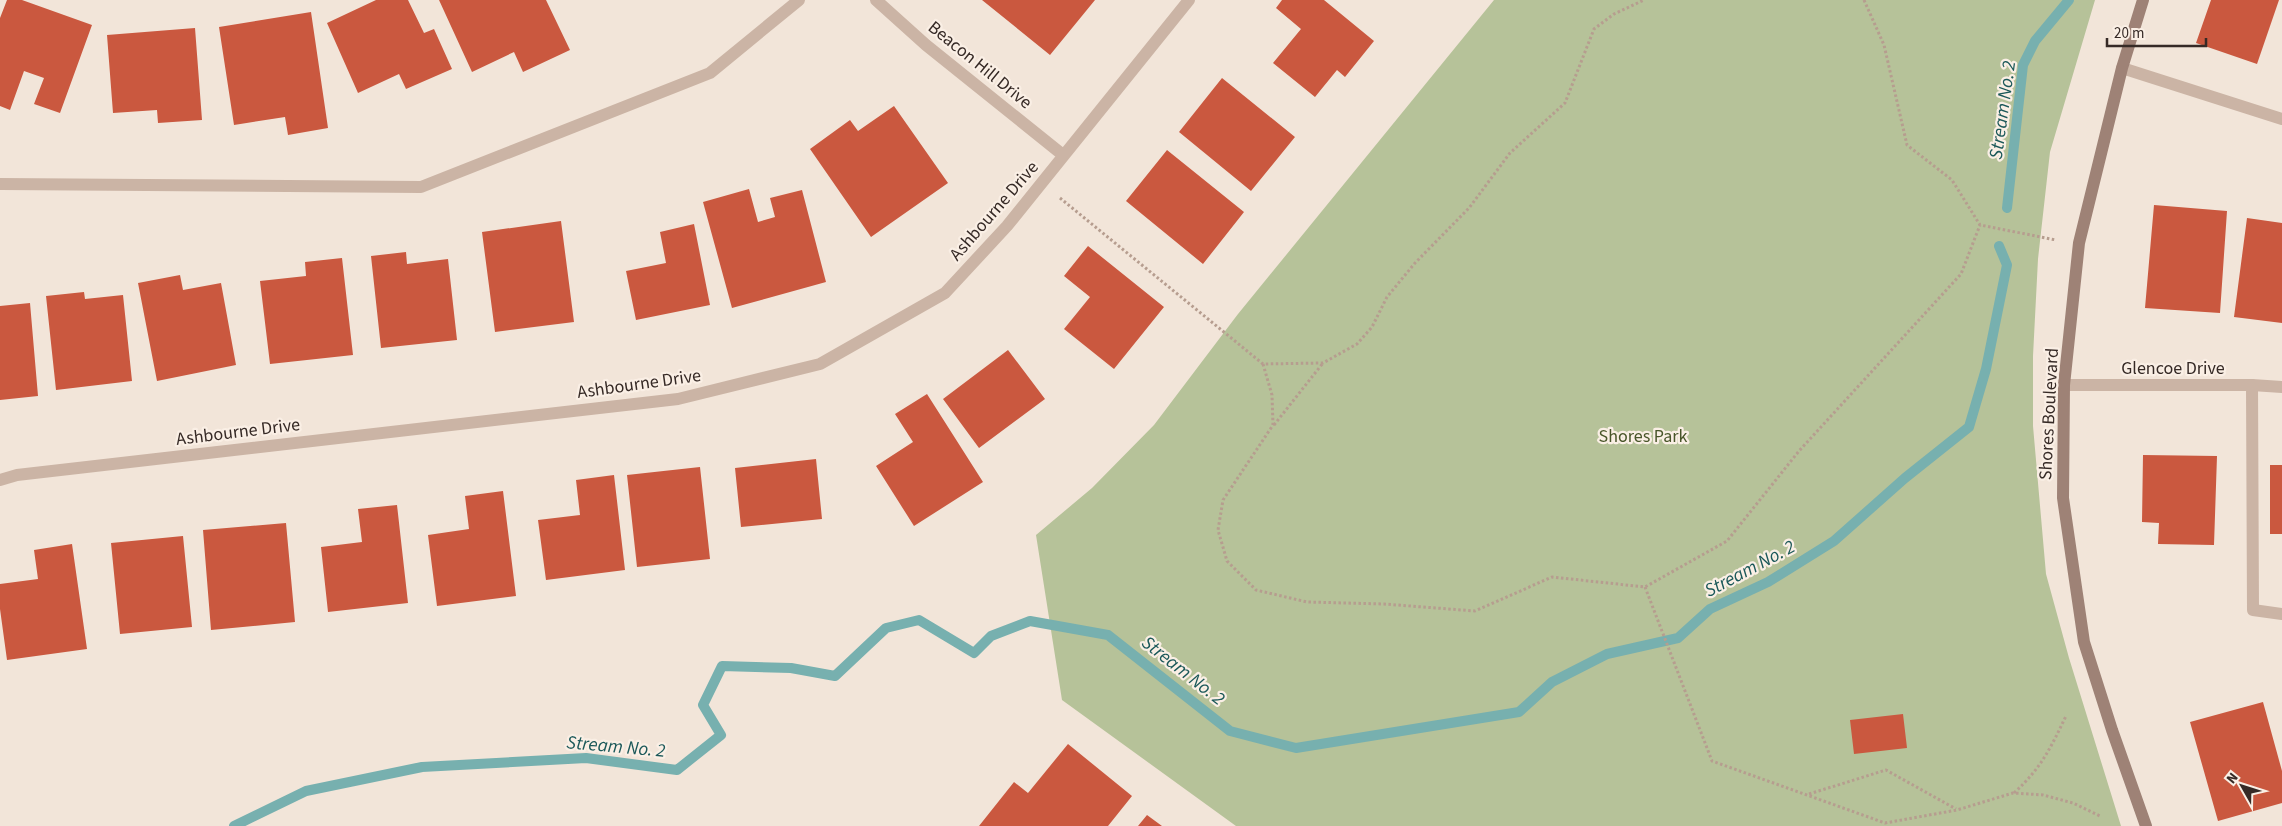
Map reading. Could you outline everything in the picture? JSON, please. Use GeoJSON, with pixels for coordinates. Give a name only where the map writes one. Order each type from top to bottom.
{"type":"FeatureCollection","features":[{"type":"Feature","properties":{"kind":"street"},"geometry":{"type":"LineString","coordinates":[[0,184],[421,187],[710,73],[799,0]]}},
{"type":"Feature","properties":{"kind":"street","name":"Beacon Hill Drive"},"geometry":{"type":"LineString","coordinates":[[876,0],[926,45],[1063,156]]}},
{"type":"Feature","properties":{"kind":"street","name":"Ashbourne Drive"},"geometry":{"type":"LineString","coordinates":[[0,480],[17,475],[678,399],[820,364],[945,293],[1007,226],[1188,0]]}},
{"type":"Feature","properties":{"kind":"street","name":"Shores Boulevard"},"geometry":{"type":"LineString","coordinates":[[2143,0],[2122,68],[2079,243],[2064,385],[2063,498],[2084,642],[2112,730],[2146,826]]}},
{"type":"Feature","properties":{"kind":"street"},"geometry":{"type":"LineString","coordinates":[[2122,68],[2282,119]]}},
{"type":"Feature","properties":{"kind":"street","name":"Glencoe Drive"},"geometry":{"type":"LineString","coordinates":[[2064,385],[2252,385],[2282,388]]}},
{"type":"Feature","properties":{"kind":"street"},"geometry":{"type":"LineString","coordinates":[[2252,385],[2253,610],[2282,614]]}},
{"type":"Feature","properties":{"kind":"path"},"geometry":{"type":"LineString","coordinates":[[1644,0],[1614,14],[1594,29],[1565,103],[1510,153],[1469,208],[1415,262],[1387,297],[1372,327],[1357,344],[1323,363],[1273,425],[1223,500],[1218,530],[1226,561],[1256,590],[1307,602],[1384,604],[1475,611],[1552,577],[1645,587],[1727,541],[1799,452],[1961,274],[1980,225]]}},
{"type":"Feature","properties":{"kind":"path"},"geometry":{"type":"LineString","coordinates":[[1864,0],[1884,45],[1907,145],[1952,180],[1980,225],[2038,238],[2079,243]]}},
{"type":"Feature","properties":{"kind":"path"},"geometry":{"type":"LineString","coordinates":[[1042,182],[1263,364],[1272,395],[1273,425]]}},
{"type":"Feature","properties":{"kind":"path"},"geometry":{"type":"LineString","coordinates":[[1263,364],[1323,363]]}},
{"type":"Feature","properties":{"kind":"path"},"geometry":{"type":"LineString","coordinates":[[1645,587],[1712,761],[1885,823],[1957,810],[2013,793],[2043,795],[2072,803],[2100,816]]}},
{"type":"Feature","properties":{"kind":"path"},"geometry":{"type":"LineString","coordinates":[[2013,793],[2034,775],[2066,716]]}},
{"type":"Feature","properties":{"kind":"path"},"geometry":{"type":"LineString","coordinates":[[1808,794],[1886,770],[1957,810]]}},
{"type":"Feature","properties":{"kind":"green space","name":"Shores Park"},"geometry":{"type":"Polygon","coordinates":[[[1494,0],[2095,0],[2050,152],[2038,259],[2033,356],[2033,426],[2046,574],[2069,658],[2121,826],[1236,826],[1062,700],[1036,535],[1092,488],[1154,425],[1238,314],[1494,0]]]}},
{"type":"Feature","properties":{"kind":"building"},"geometry":{"type":"Polygon","coordinates":[[[7,0],[22,0],[92,25],[60,113],[34,104],[44,78],[24,71],[10,110],[0,106],[0,18],[7,0]]]}},
{"type":"Feature","properties":{"kind":"building"},"geometry":{"type":"Polygon","coordinates":[[[376,0],[408,0],[424,33],[434,29],[452,69],[406,89],[399,74],[358,93],[327,23],[376,0]]]}},
{"type":"Feature","properties":{"kind":"building"},"geometry":{"type":"Polygon","coordinates":[[[439,0],[546,0],[570,50],[523,72],[514,52],[472,72],[439,0]]]}},
{"type":"Feature","properties":{"kind":"building"},"geometry":{"type":"Polygon","coordinates":[[[982,0],[1095,0],[1050,55],[982,0]]]}},
{"type":"Feature","properties":{"kind":"building"},"geometry":{"type":"Polygon","coordinates":[[[1282,0],[1324,0],[1374,41],[1345,77],[1337,70],[1315,97],[1273,63],[1301,29],[1276,8],[1282,0]]]}},
{"type":"Feature","properties":{"kind":"building"},"geometry":{"type":"Polygon","coordinates":[[[2211,0],[2279,0],[2257,64],[2196,43],[2211,0]]]}},
{"type":"Feature","properties":{"kind":"building"},"geometry":{"type":"Polygon","coordinates":[[[311,12],[328,128],[288,135],[285,117],[234,125],[219,27],[311,12]]]}},
{"type":"Feature","properties":{"kind":"building"},"geometry":{"type":"Polygon","coordinates":[[[195,28],[202,120],[158,123],[157,110],[113,113],[107,35],[195,28]]]}},
{"type":"Feature","properties":{"kind":"building"},"geometry":{"type":"Polygon","coordinates":[[[1222,78],[1295,137],[1251,191],[1179,132],[1222,78]]]}},
{"type":"Feature","properties":{"kind":"building"},"geometry":{"type":"Polygon","coordinates":[[[894,106],[948,183],[871,237],[810,149],[850,120],[858,131],[894,106]]]}},
{"type":"Feature","properties":{"kind":"building"},"geometry":{"type":"Polygon","coordinates":[[[1167,150],[1244,212],[1203,264],[1126,201],[1167,150]]]}},
{"type":"Feature","properties":{"kind":"building"},"geometry":{"type":"Polygon","coordinates":[[[749,189],[758,222],[775,217],[770,198],[802,190],[826,282],[732,308],[703,202],[749,189]]]}},
{"type":"Feature","properties":{"kind":"building"},"geometry":{"type":"Polygon","coordinates":[[[2154,205],[2227,211],[2220,313],[2145,308],[2154,205]]]}},
{"type":"Feature","properties":{"kind":"building"},"geometry":{"type":"Polygon","coordinates":[[[2247,218],[2282,223],[2282,323],[2234,317],[2247,218]]]}},
{"type":"Feature","properties":{"kind":"building"},"geometry":{"type":"Polygon","coordinates":[[[561,221],[574,322],[495,332],[482,232],[561,221]]]}},
{"type":"Feature","properties":{"kind":"building"},"geometry":{"type":"Polygon","coordinates":[[[694,224],[710,305],[636,320],[626,271],[666,263],[660,232],[694,224]]]}},
{"type":"Feature","properties":{"kind":"building"},"geometry":{"type":"Polygon","coordinates":[[[1088,246],[1164,307],[1114,369],[1064,329],[1090,297],[1064,276],[1088,246]]]}},
{"type":"Feature","properties":{"kind":"building"},"geometry":{"type":"Polygon","coordinates":[[[406,252],[407,264],[448,259],[457,340],[381,348],[371,256],[406,252]]]}},
{"type":"Feature","properties":{"kind":"building"},"geometry":{"type":"Polygon","coordinates":[[[342,258],[353,355],[270,364],[260,281],[306,276],[305,262],[342,258]]]}},
{"type":"Feature","properties":{"kind":"building"},"geometry":{"type":"Polygon","coordinates":[[[180,275],[183,290],[221,283],[236,365],[157,381],[138,283],[180,275]]]}},
{"type":"Feature","properties":{"kind":"building"},"geometry":{"type":"Polygon","coordinates":[[[84,292],[85,299],[123,295],[132,381],[56,390],[46,296],[84,292]]]}},
{"type":"Feature","properties":{"kind":"building"},"geometry":{"type":"Polygon","coordinates":[[[30,303],[38,396],[0,400],[0,306],[30,303]]]}},
{"type":"Feature","properties":{"kind":"building"},"geometry":{"type":"Polygon","coordinates":[[[1008,350],[1045,399],[979,448],[943,399],[1008,350]]]}},
{"type":"Feature","properties":{"kind":"building"},"geometry":{"type":"Polygon","coordinates":[[[927,394],[983,482],[914,526],[876,466],[913,442],[895,414],[927,394]]]}},
{"type":"Feature","properties":{"kind":"building"},"geometry":{"type":"Polygon","coordinates":[[[2143,455],[2217,456],[2214,545],[2158,544],[2159,523],[2142,522],[2143,455]]]}},
{"type":"Feature","properties":{"kind":"building"},"geometry":{"type":"Polygon","coordinates":[[[816,459],[822,519],[741,527],[735,468],[816,459]]]}},
{"type":"Feature","properties":{"kind":"building"},"geometry":{"type":"Polygon","coordinates":[[[2270,465],[2282,465],[2282,534],[2270,534],[2270,465]]]}},
{"type":"Feature","properties":{"kind":"building"},"geometry":{"type":"Polygon","coordinates":[[[700,467],[710,559],[637,567],[627,475],[700,467]]]}},
{"type":"Feature","properties":{"kind":"building"},"geometry":{"type":"Polygon","coordinates":[[[614,475],[625,570],[546,580],[538,520],[580,515],[576,480],[614,475]]]}},
{"type":"Feature","properties":{"kind":"building"},"geometry":{"type":"Polygon","coordinates":[[[503,491],[516,596],[437,606],[428,535],[469,529],[465,496],[503,491]]]}},
{"type":"Feature","properties":{"kind":"building"},"geometry":{"type":"Polygon","coordinates":[[[397,505],[408,603],[328,612],[321,547],[362,542],[358,509],[397,505]]]}},
{"type":"Feature","properties":{"kind":"building"},"geometry":{"type":"Polygon","coordinates":[[[286,523],[295,622],[211,630],[203,530],[286,523]]]}},
{"type":"Feature","properties":{"kind":"building"},"geometry":{"type":"Polygon","coordinates":[[[183,536],[192,627],[120,634],[111,543],[183,536]]]}},
{"type":"Feature","properties":{"kind":"building"},"geometry":{"type":"Polygon","coordinates":[[[72,544],[87,649],[7,660],[0,609],[0,584],[38,579],[34,550],[72,544]]]}},
{"type":"Feature","properties":{"kind":"building"},"geometry":{"type":"Polygon","coordinates":[[[2263,702],[2282,771],[2282,803],[2218,821],[2190,722],[2263,702]]]}},
{"type":"Feature","properties":{"kind":"building"},"geometry":{"type":"Polygon","coordinates":[[[1903,714],[1907,748],[1854,754],[1850,720],[1903,714]]]}},
{"type":"Feature","properties":{"kind":"building"},"geometry":{"type":"Polygon","coordinates":[[[1068,744],[1132,796],[1108,826],[979,826],[1014,782],[1028,793],[1068,744]]]}},
{"type":"Feature","properties":{"kind":"building"},"geometry":{"type":"Polygon","coordinates":[[[1147,815],[1162,826],[1138,826],[1147,815]]]}},
{"type":"Feature","properties":{"kind":"waterway","name":"Stream No. 2"},"geometry":{"type":"LineString","coordinates":[[2007,208],[2023,65],[2035,41],[2069,0]]}},
{"type":"Feature","properties":{"kind":"waterway","name":"Stream No. 2"},"geometry":{"type":"LineString","coordinates":[[234,826],[306,791],[422,767],[586,758],[677,770],[721,735],[703,705],[722,666],[791,668],[835,676],[886,628],[919,620],[974,653],[991,636],[1030,621],[1108,635],[1230,731],[1296,748],[1519,712],[1552,682],[1607,654],[1678,638],[1710,609],[1768,582],[1834,541],[1905,478],[1969,427],[1986,369],[2007,265],[1999,246]]}}]}
